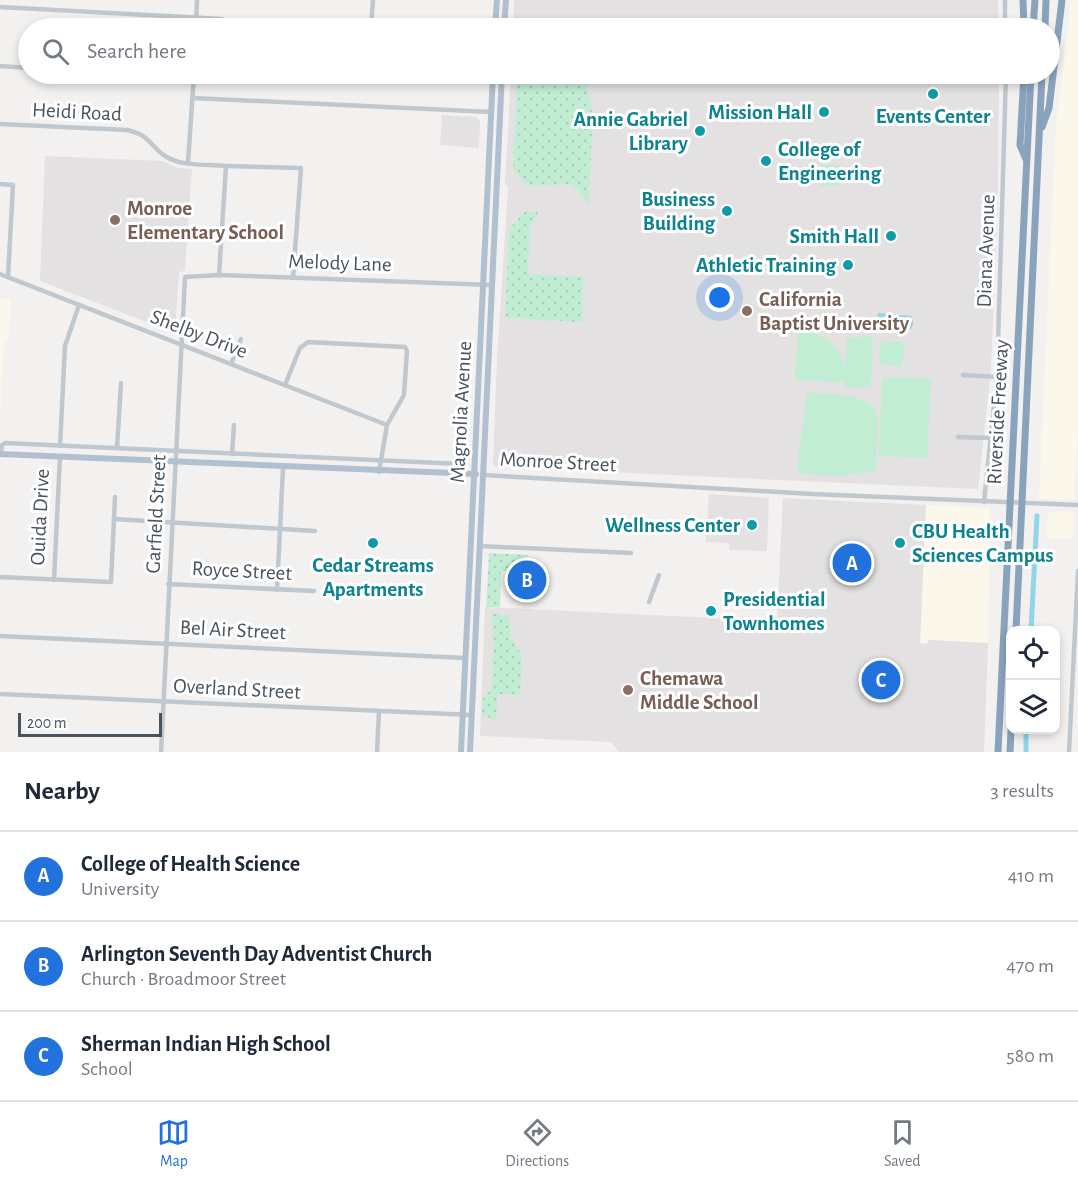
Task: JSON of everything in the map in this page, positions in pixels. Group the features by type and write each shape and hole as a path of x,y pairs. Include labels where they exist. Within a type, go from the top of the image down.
{"highway":[{"path":"1023,0 1024,18"},
{"path":"1034,18 1035,0"},
{"path":"1045,18 1046,0"},
{"path":"1060,18 1062,0"},
{"path":"1023,84 1020,145 1027,160"},
{"name":"Riverside Freeway","path":"998,752 1031,84"},
{"name":"Riverside Freeway","path":"1016,626 1042,84"},
{"path":"1039,135 1048,108 1051,84"},
{"path":"1010,752 1011,734"}],"main road":[{"path":"496,18 497,0"},
{"path":"505,18 506,0"},
{"name":"Magnolia Avenue","path":"461,752 492,84"},
{"name":"Magnolia Avenue","path":"471,752 502,84"},
{"path":"491,112 501,112"},
{"name":"Monroe Street","path":"0,454 483,475"}],"street":[{"path":"0,7 196,18 197,0"},
{"path":"372,18 373,0"},
{"path":"1005,0 1005,18"},
{"path":"0,66 18,67"},
{"path":"188,163 194,84"},
{"name":"Diana Avenue","path":"984,502 997,377 1006,84"},
{"path":"193,98 491,112"},
{"name":"Heidi Road","path":"0,124 136,132 147,137 166,156 188,163 226,166"},
{"path":"219,276 226,166 301,168 293,278"},
{"path":"0,184 13,184 8,277"},
{"name":"Shelby Drive","path":"0,274 387,425"},
{"name":"Melody Lane","path":"185,277 219,276 492,285"},
{"name":"Garfield Street","path":"161,752 185,277"},
{"name":"Ouida Drive","path":"60,446 65,346 79,305"},
{"path":"231,363 241,339"},
{"path":"285,385 300,348 308,342 405,347 407,351 404,395 387,425 379,472"},
{"path":"963,375 997,377"},
{"path":"117,448 121,383"},
{"path":"232,454 234,425"},
{"path":"958,437 991,438"},
{"path":"0,454 2,445 5,443 461,464"},
{"name":"Ouida Drive","path":"54,580 60,456"},
{"path":"277,590 283,468"},
{"name":"Monroe Street","path":"483,475 1078,505"},
{"path":"0,577 111,582 115,497"},
{"path":"114,519 198,523 213,527 315,531"},
{"path":"480,546 631,553"},
{"path":"1070,752 1078,571"},
{"path":"650,602 659,575"},
{"name":"Royce Street","path":"168,584 314,591"},
{"name":"Bel Air Street","path":"0,636 465,658"},
{"path":"1072,676 1078,678"},
{"name":"Overland Street","path":"0,694 472,716"},
{"path":"377,752 379,711"}],"shaded area":[{"path":"514,0 998,0 999,18 513,18"},
{"path":"1071,0 1078,0 1078,430 1074,500 1039,499 1056,126"},
{"name":"California Baptist University","path":"510,84 999,84 998,195 991,370 978,489 496,467 493,464 497,360 508,187 505,184"},
{"path":"442,115 476,117 480,121 479,148 440,145"},
{"name":"Monroe Elementary School","path":"45,156 163,161 178,168 192,169 185,271 179,272 175,333 40,281"},
{"path":"0,299 11,299 9,340 4,340 0,416"},
{"path":"709,494 769,498 767,551 729,550 729,543 706,542"},
{"path":"783,498 926,505 920,643 927,644 928,640 988,643 984,752 619,752 611,742 480,736 485,607 777,621"},
{"path":"926,505 990,508 988,643 928,640 927,644 920,643"},
{"path":"1073,511 1073,539 1046,538 1048,512"}],"green space":[{"path":"517,84 589,84 586,87 591,101 589,123 592,128 589,204 573,186 565,184 529,186 513,170"},
{"path":"821,164 840,165 839,186 820,186"},
{"path":"525,212 538,212 530,226 528,274 583,277 582,322 505,318 509,229"},
{"path":"798,331 815,333 829,341 839,353 845,369 847,338 870,336 873,339 871,387 846,388 844,379 842,382 798,380 795,376"},
{"path":"882,340 905,343 902,367 878,363"},
{"path":"882,377 931,379 927,458 879,456"},
{"path":"807,392 852,396 874,406 878,421 876,471 837,476 802,474 797,468"},
{"path":"489,553 528,555 527,568 511,568 510,571 501,571 500,607 486,607"},
{"path":"492,613 509,616 511,637 522,656 520,695 498,694 496,720 482,715 483,697 491,690 494,646"}],"water":[{"path":"878,313 912,316 913,325 911,329 877,329"}],"waterway":[{"path":"1031,626 1037,516"},
{"path":"1026,734 1026,752"}],"place":[{"name":"Events Center","path":"933,94"},
{"name":"Mission Hall","path":"824,112"},
{"name":"Annie Gabriel Library","path":"700,131"},
{"name":"College of Engineering","path":"766,161"},
{"name":"Business Building","path":"727,211"},
{"name":"Monroe Elementary School","path":"115,220"},
{"name":"Smith Hall","path":"891,236"},
{"name":"Athletic Training","path":"848,265"},
{"name":"California Baptist University","path":"747,311"},
{"name":"Wellness Center","path":"752,525"},
{"name":"Cedar Streams Apartments","path":"373,543"},
{"name":"CBU Health Sciences Campus","path":"900,543"},
{"name":"College of Health Science","path":"852,563"},
{"name":"Arlington Seventh Day Adventist Church","path":"527,580"},
{"name":"Presidential Townhomes","path":"711,611"},
{"name":"Sherman Indian High School","path":"881,680"},
{"name":"Chemawa Middle School","path":"628,690"}]}
